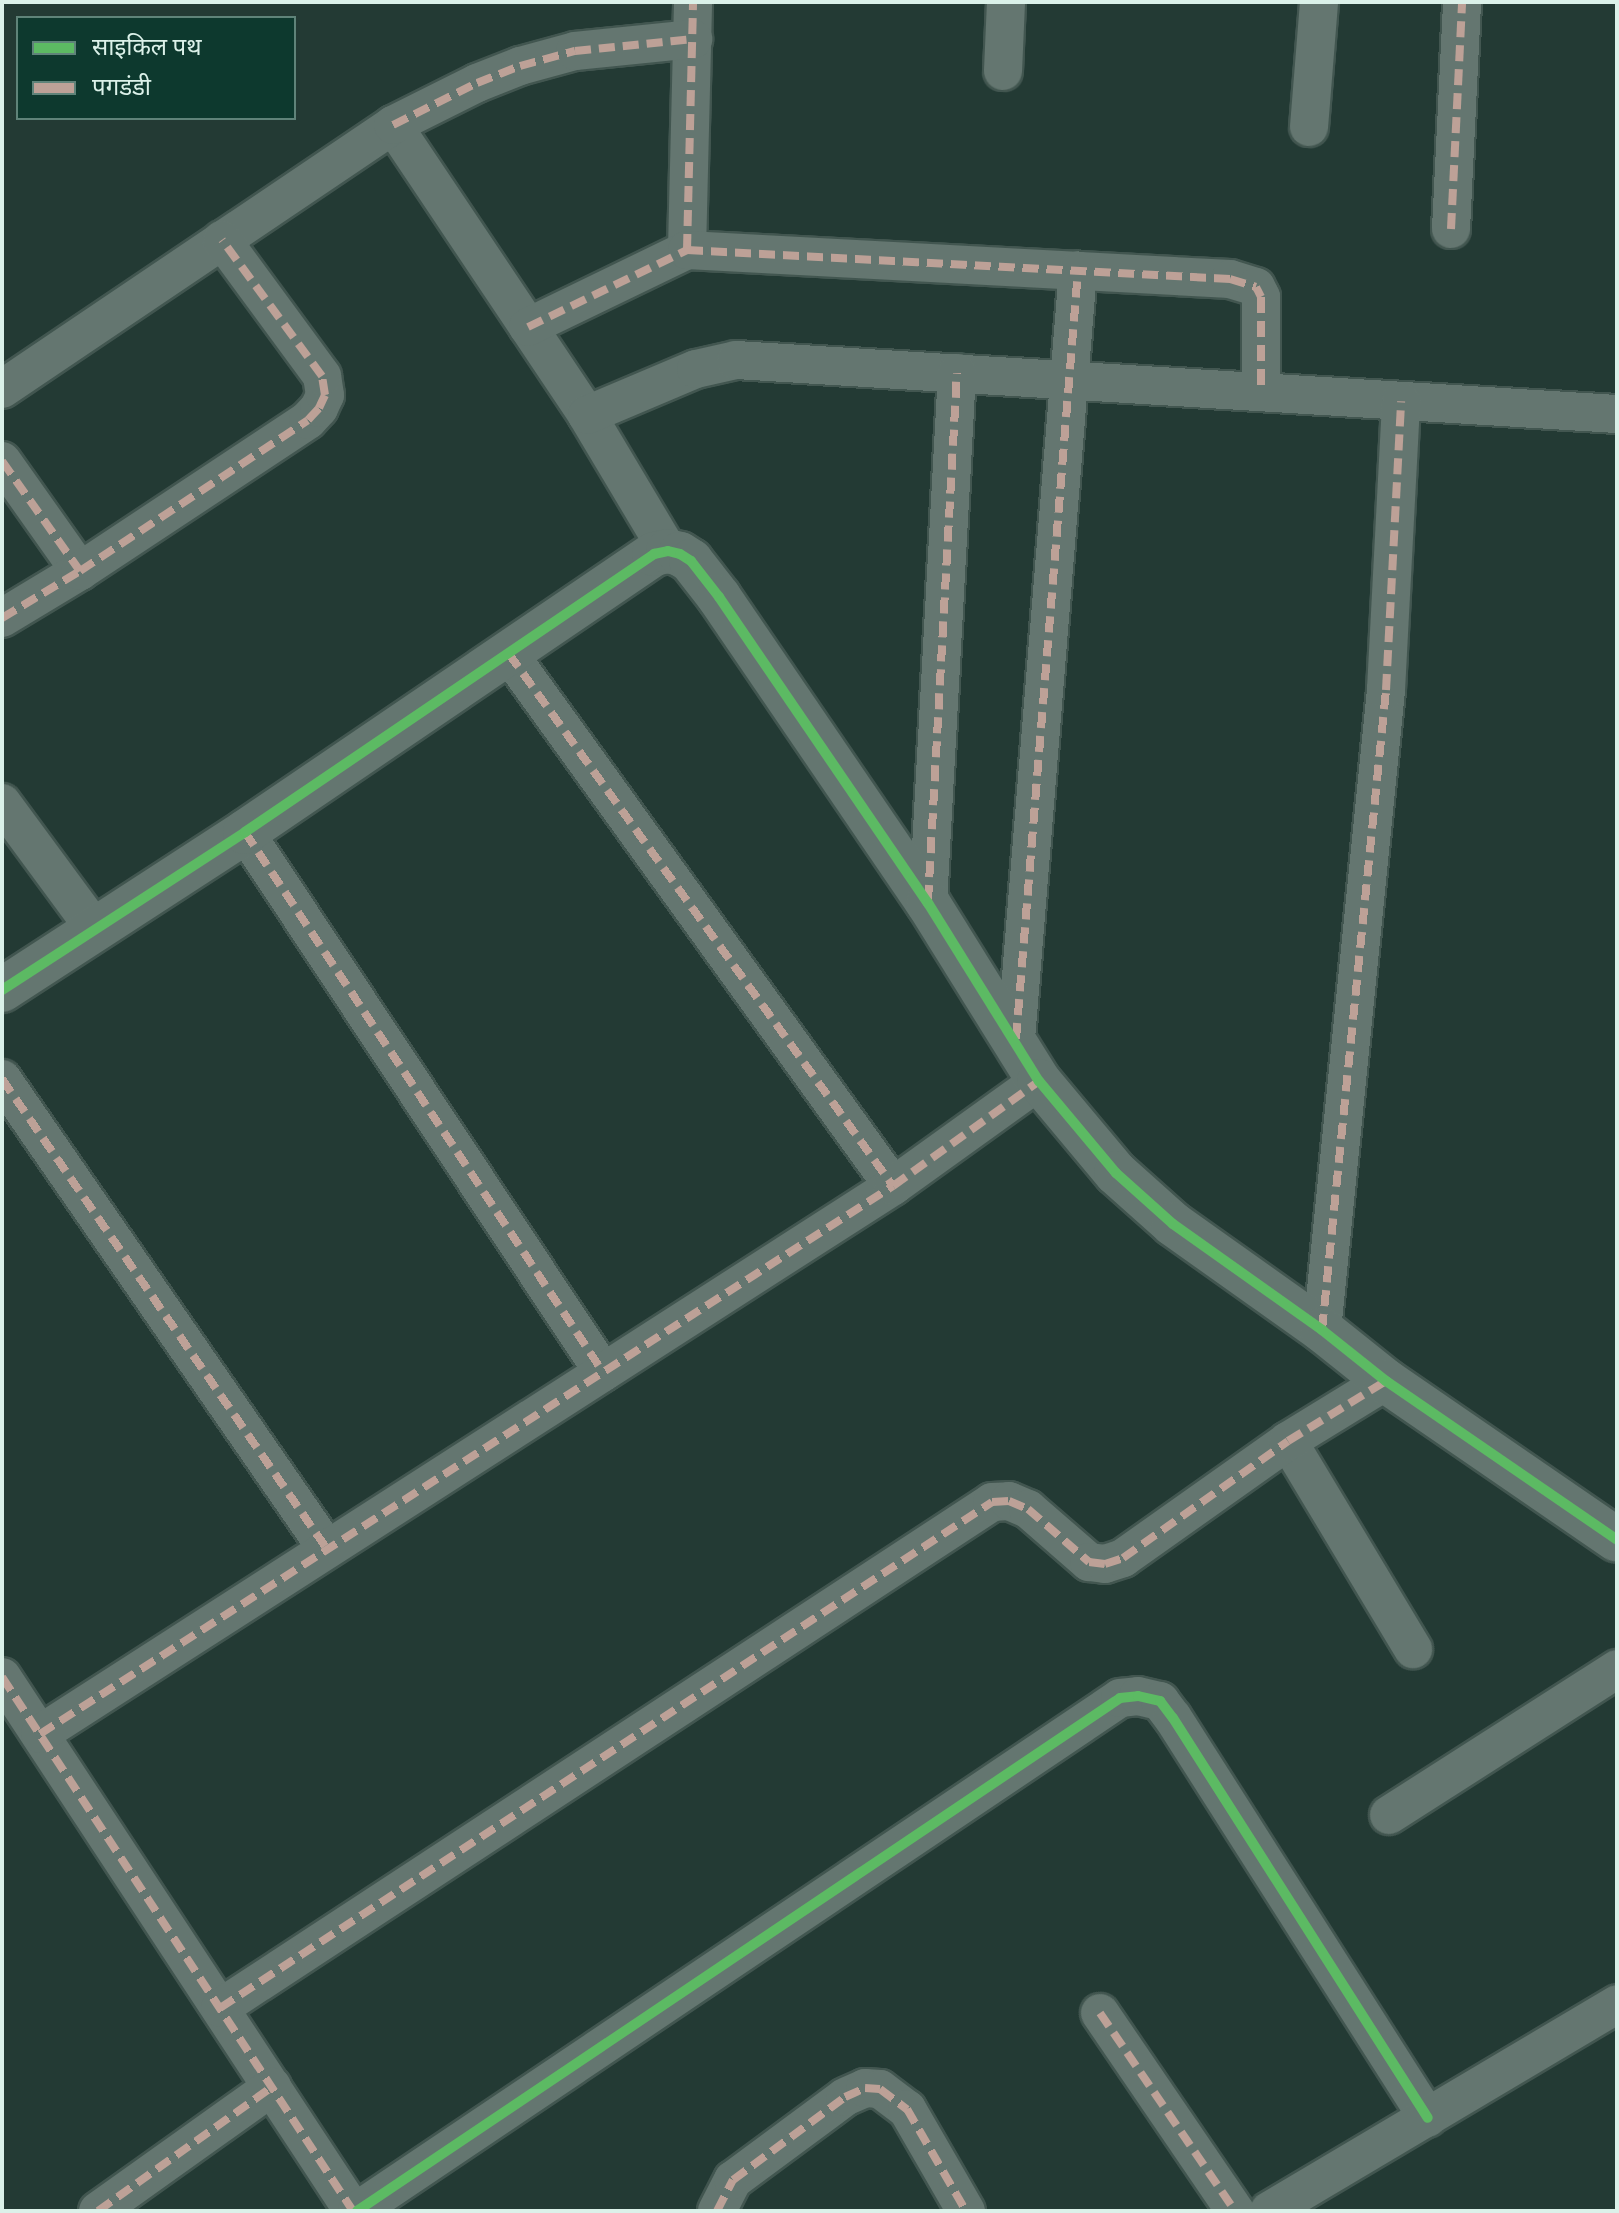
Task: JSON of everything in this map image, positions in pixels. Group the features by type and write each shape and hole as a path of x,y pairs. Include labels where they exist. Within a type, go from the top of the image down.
{"street":[{"path":"1003,71 1006,2"},
{"path":"1309,127 1319,2"},
{"path":"1451,229 1462,2"},
{"path":"2,389 393,125 477,83 520,66 693,20 687,250"},
{"path":"393,125 587,415 668,551"},
{"path":"2,618 80,571 308,420 319,408 325,395 322,376 222,240"},
{"path":"528,327 687,250 1230,279 1256,287 1261,297 1261,392"},
{"path":"1016,1039 1078,270"},
{"path":"587,415 696,369 736,360 1617,414"},
{"path":"928,903 957,373"},
{"path":"1322,1330 1386,690 1401,401"},
{"path":"2,461 80,571"},
{"path":"2,990 245,832 654,554 668,551 691,561 719,597 928,903 1016,1039 1039,1081 1116,1173 1147,1203 1322,1330 1386,1381 1617,1540"},
{"path":"509,654 893,1186"},
{"path":"2,803 95,929"},
{"path":"245,832 603,1372"},
{"path":"2,1079 327,1549"},
{"path":"40,1734 893,1186 1039,1081"},
{"path":"220,2008 992,1502 1009,1501 1028,1509 1089,1562 1105,1564 1123,1558 1288,1441 1386,1381"},
{"path":"1288,1441 1413,1649"},
{"path":"1389,1815 1617,1669"},
{"path":"2,1677 355,2211 1120,1698 1138,1696 1160,1701 1173,1718 1428,2118"},
{"path":"1269,2211 1617,2004"},
{"path":"1100,2013 1235,2211"},
{"path":"98,2211 272,2087"},
{"path":"717,2211 733,2180 845,2097 865,2088 880,2089 907,2109 966,2211"}],"marked path":[{"path":"687,250 693,2"},
{"path":"1451,229 1462,2"},
{"path":"393,125 477,83 520,66 575,51 693,39"},
{"path":"2,618 80,571 308,420 319,408 325,395 322,376 222,240"},
{"path":"528,327 687,250 1230,279 1256,287 1261,297 1261,392"},
{"path":"1016,1039 1078,270"},
{"path":"928,901 957,373"},
{"path":"1322,1330 1386,690 1401,401"},
{"path":"2,461 80,571"},
{"path":"509,654 893,1186"},
{"path":"245,832 603,1372"},
{"path":"2,1079 327,1549"},
{"path":"40,1734 893,1186 1039,1081"},
{"path":"220,2008 992,1502 1009,1501 1028,1509 1089,1562 1105,1564 1123,1558 1288,1441 1386,1381"},
{"path":"2,1677 353,2211"},
{"path":"1100,2013 1235,2211"},
{"path":"98,2211 272,2087"},
{"path":"717,2211 733,2180 845,2097 865,2088 880,2089 907,2109 966,2211"}],"cycle path":[{"path":"2,990 245,832 654,554 668,551 680,554 691,561 719,597 928,903 1039,1081 1116,1173 1173,1224 1322,1330 1386,1381 1617,1540"},
{"path":"357,2211 1120,1698 1138,1696 1160,1701 1173,1718 1428,2118"}]}
